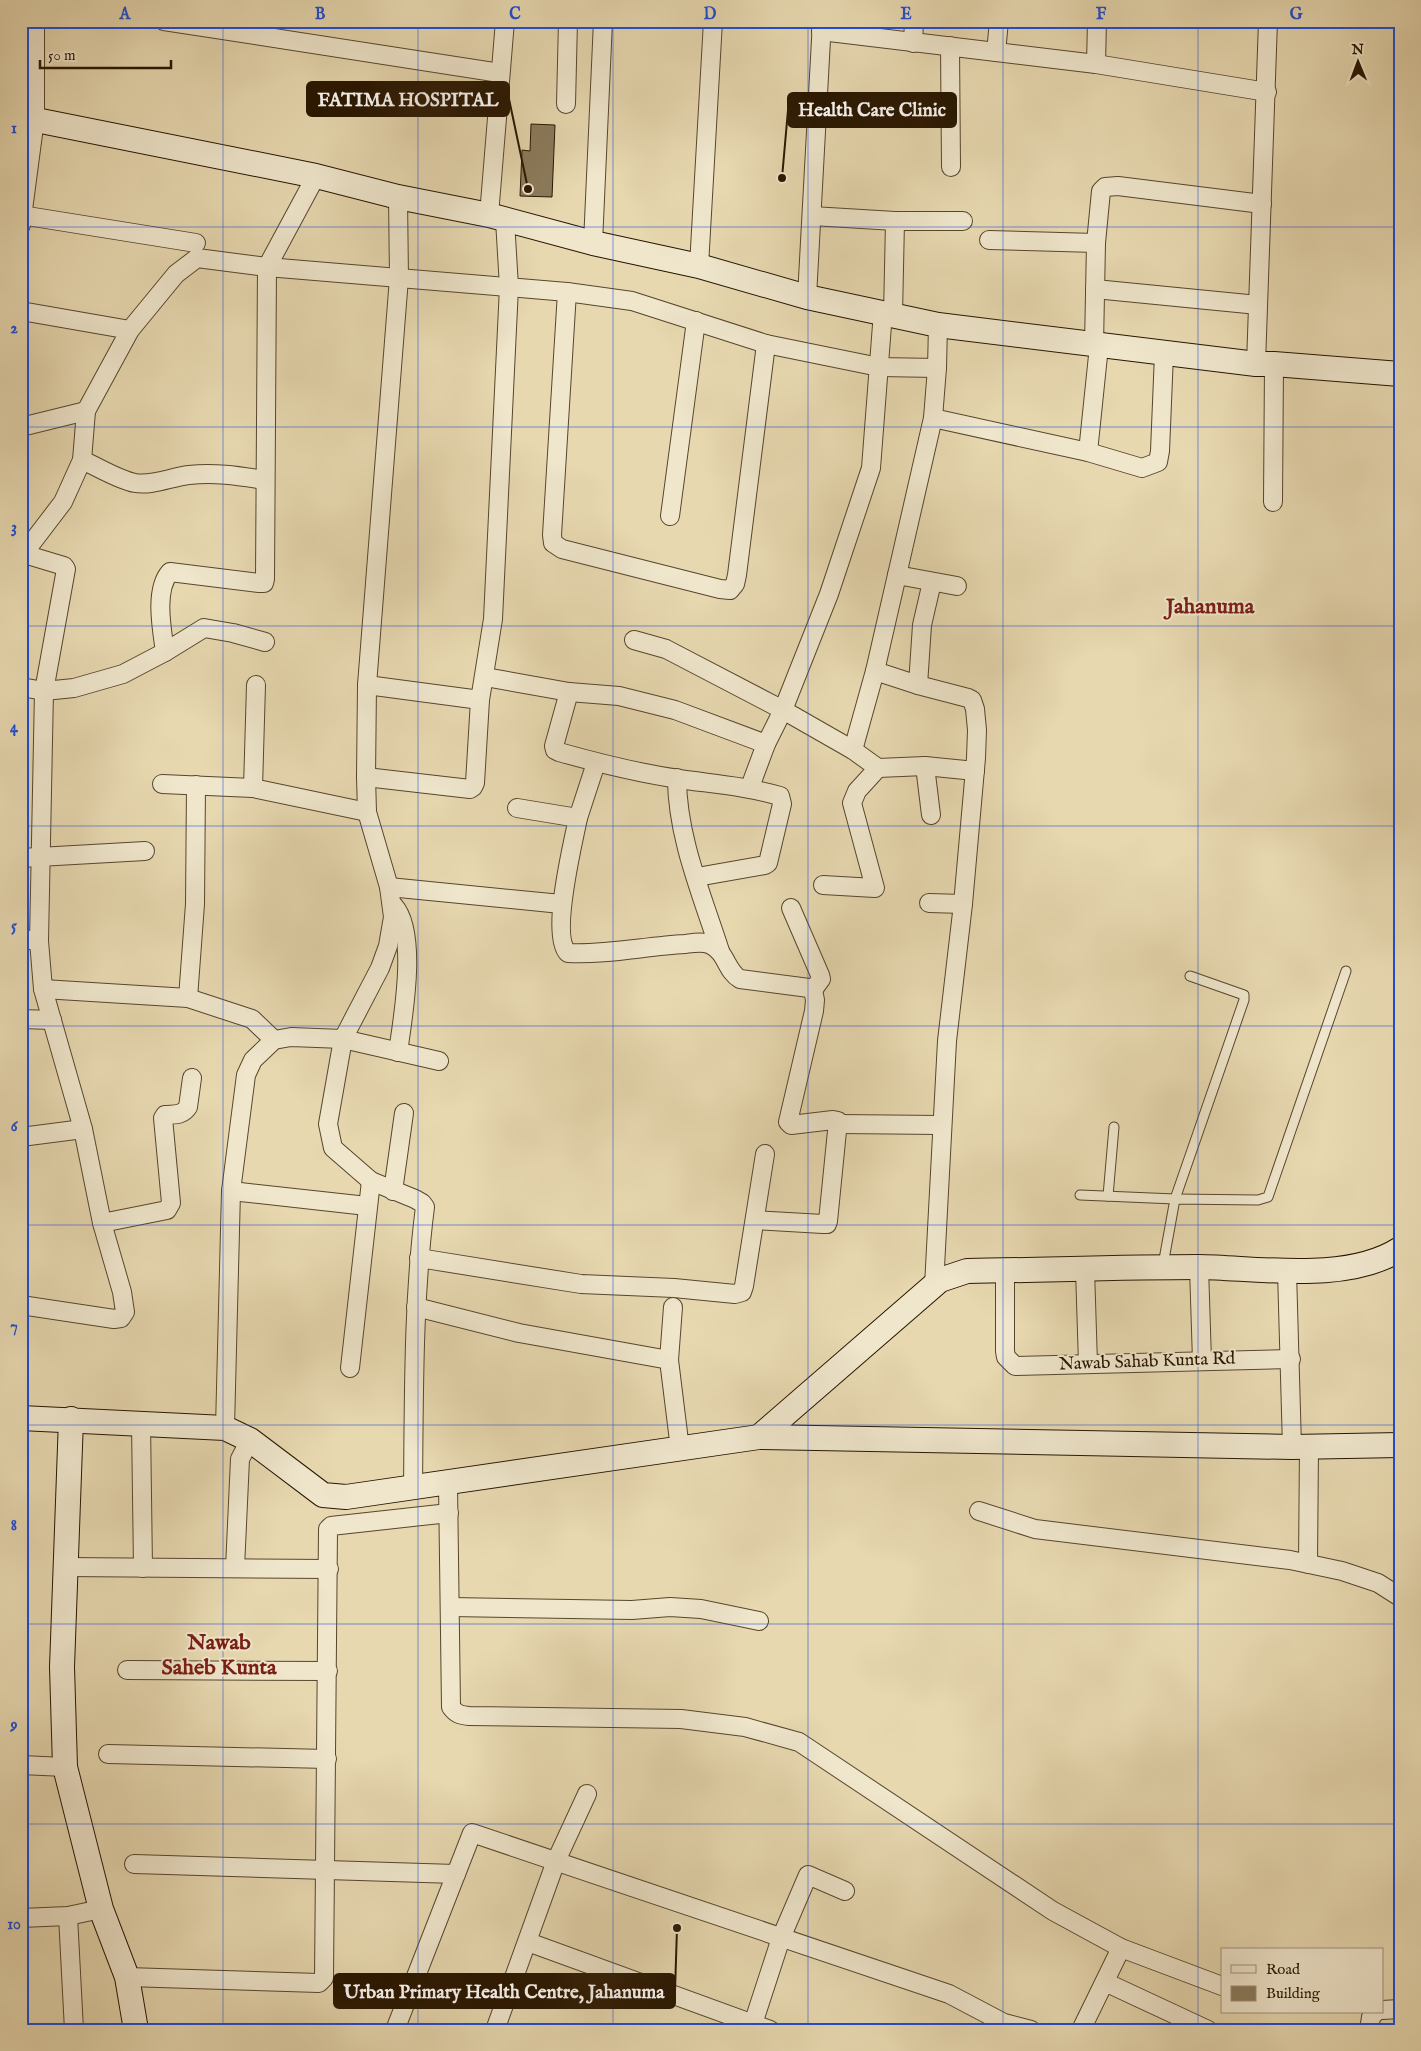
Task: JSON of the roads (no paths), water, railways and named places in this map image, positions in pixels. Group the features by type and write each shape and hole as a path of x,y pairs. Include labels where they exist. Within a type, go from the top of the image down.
{"street":[{"path":"35,21 22,218 196,243"},
{"path":"164,21 500,73"},
{"path":"366,777 473,788 480,700 493,619 509,287 497,217 500,73 504,21"},
{"path":"566,104 568,21"},
{"path":"593,243 603,21"},
{"path":"699,266 712,21"},
{"path":"913,43 914,21"},
{"path":"996,52 999,21"},
{"path":"1096,64 1097,21"},
{"path":"1268,21 1258,305 1265,364 1273,502"},
{"path":"807,297 822,26 913,43 1096,64 1267,92"},
{"path":"950,46 951,167"},
{"path":"28,118 316,176 398,197 497,217 593,243 699,266 807,297 938,325 1164,354 1400,374"},
{"path":"165,652 160,606 166,576 170,572 264,583 267,268 316,176"},
{"path":"1088,452 1096,346 1096,243 1101,192 1105,187 1118,186 1262,204"},
{"path":"398,197 399,278 366,685 367,812 390,895 393,918 388,946 380,968 343,1039 328,1124 334,1148 371,1181 422,1202 426,1207 419,1258 416,1307 413,1488"},
{"path":"812,216 895,221 963,220"},
{"path":"750,787 829,594 872,468 880,367 888,314 895,221"},
{"path":"989,240 1096,243"},
{"path":"21,1305 114,1319 124,1315 125,1307 102,1223 82,1129 43,989 39,941 39,857 44,691 66,569 64,566 22,555 63,502 82,460 86,411 130,330 176,274 197,258 267,268 567,292 632,301 766,344 880,367 937,368"},
{"path":"1095,289 1258,305"},
{"path":"567,292 552,526 553,543 562,549 730,590 735,584 766,344"},
{"path":"21,311 130,330"},
{"path":"670,516 696,321"},
{"path":"853,750 875,671 933,418 938,325"},
{"path":"933,418 1088,452 1142,468 1158,462 1164,354"},
{"path":"21,427 86,411"},
{"path":"82,460 134,483 145,484 186,475 210,474 237,475 265,480"},
{"path":"897,575 957,586"},
{"path":"918,685 922,625 932,582"},
{"path":"21,688 44,691 74,688 123,674 165,652 204,628 233,633 264,642"},
{"path":"634,640 666,649 783,710 853,750 878,768 925,766 975,771"},
{"path":"875,671 972,700 977,730 963,904 947,1041 941,1124 934,1286"},
{"path":"485,677 569,692 619,696 675,710 766,744"},
{"path":"253,788 256,685"},
{"path":"366,685 480,700"},
{"path":"569,692 554,746 555,750 596,763 677,778 750,787 780,796 782,800 766,865 697,877"},
{"path":"596,763 578,818 562,904 564,949 568,953 595,953 669,944 702,943 720,950"},
{"path":"925,766 931,815"},
{"path":"823,885 875,888 876,886 852,803 857,791 878,768"},
{"path":"677,778 677,803 684,834 720,950 733,975 740,980 813,990"},
{"path":"162,784 253,788 367,812"},
{"path":"188,998 195,904 196,785"},
{"path":"517,808 578,818"},
{"path":"21,858 145,851"},
{"path":"390,895 562,904"},
{"path":"390,895 401,914 406,933 405,996 398,1052"},
{"path":"930,904 963,904"},
{"path":"755,1220 827,1224 838,1121 832,1120 791,1125 788,1122 814,1011 815,1000 813,990 821,979 791,908"},
{"path":"21,939 39,941"},
{"path":"43,989 188,998 252,1019 274,1040"},
{"path":"21,1019 52,1020"},
{"path":"225,1428 231,1191 246,1075 253,1060 274,1040 291,1037 343,1039 439,1062"},
{"path":"102,1223 167,1210 171,1202 163,1118 165,1115 182,1114 186,1111 192,1078"},
{"path":"393,1191 404,1113"},
{"path":"838,1124 941,1124"},
{"path":"21,1137 82,1129"},
{"path":"419,1258 581,1284 674,1288 735,1294 742,1292 765,1154"},
{"path":"350,1368 371,1181"},
{"path":"231,1191 367,1206"},
{"path":"759,1437 940,1280 950,1275 967,1271 1005,1270 1199,1267 1287,1270 1361,1266 1386,1258 1400,1249"},
{"path":"1199,1267 1202,1361"},
{"path":"1085,1269 1088,1364"},
{"name":"Nawab Sahab Kunta Rd","path":"1005,1270 1005,1351 1006,1357 1015,1366 1291,1358"},
{"path":"1287,1270 1291,1358 1300,1447 1308,1564"},
{"path":"416,1307 519,1333 669,1360"},
{"path":"672,1307 669,1360 680,1449"},
{"path":"21,1418 225,1428 250,1440 322,1495 346,1497 448,1484 759,1437 1300,1447 1400,1445"},
{"path":"71,1419 64,1567 62,1667 65,1767 101,1909 127,1977 136,2030"},
{"path":"141,1423 143,1568"},
{"path":"235,1568 240,1459 250,1440"},
{"path":"448,1484 451,1706 455,1712 460,1715 681,1719 745,1728 799,1742 1053,1911 1121,1948 1221,1986"},
{"path":"979,1511 1035,1529 1342,1570 1378,1584 1400,1597"},
{"path":"127,1977 322,1981 324,1978 327,1759 328,1528 449,1512"},
{"path":"64,1567 329,1569"},
{"path":"450,1607 632,1610 670,1607 701,1609 759,1621"},
{"path":"127,1670 328,1671"},
{"path":"108,1754 327,1759"},
{"path":"21,1765 65,1767"},
{"path":"497,2029 556,1860 587,1794"},
{"path":"395,2030 472,1833 949,1994 1002,2026 1031,2030"},
{"path":"134,1864 456,1874"},
{"path":"752,2026 781,1938 808,1875 845,1891"},
{"path":"21,1918 68,1916 101,1909"},
{"path":"68,1916 74,2030"},
{"path":"528,1942 752,2026 770,2030"},
{"path":"1081,2030 1121,1948"},
{"path":"1105,1982 1208,2030"},
{"path":"1384,2010 1400,2009"},
{"path":"1369,2030 1370,2017 1374,2014"}],"lane":[{"path":"1080,1195 1258,1200 1268,1197 1346,971"},
{"path":"1162,1268 1175,1199 1244,1000 1244,995 1190,976"},
{"path":"1108,1196 1114,1127"}],"place":[{"name":"Health Care Clinic","path":"782,178"},
{"name":"FATIMA HOSPITAL","path":"528,189"},
{"name":"Urban Primary Health Centre, Jahanuma","path":"677,1928"}],"district":[{"name":"Jahanuma","path":"1210,607"},
{"name":"Nawab Saheb Kunta","path":"219,1656"}]}
